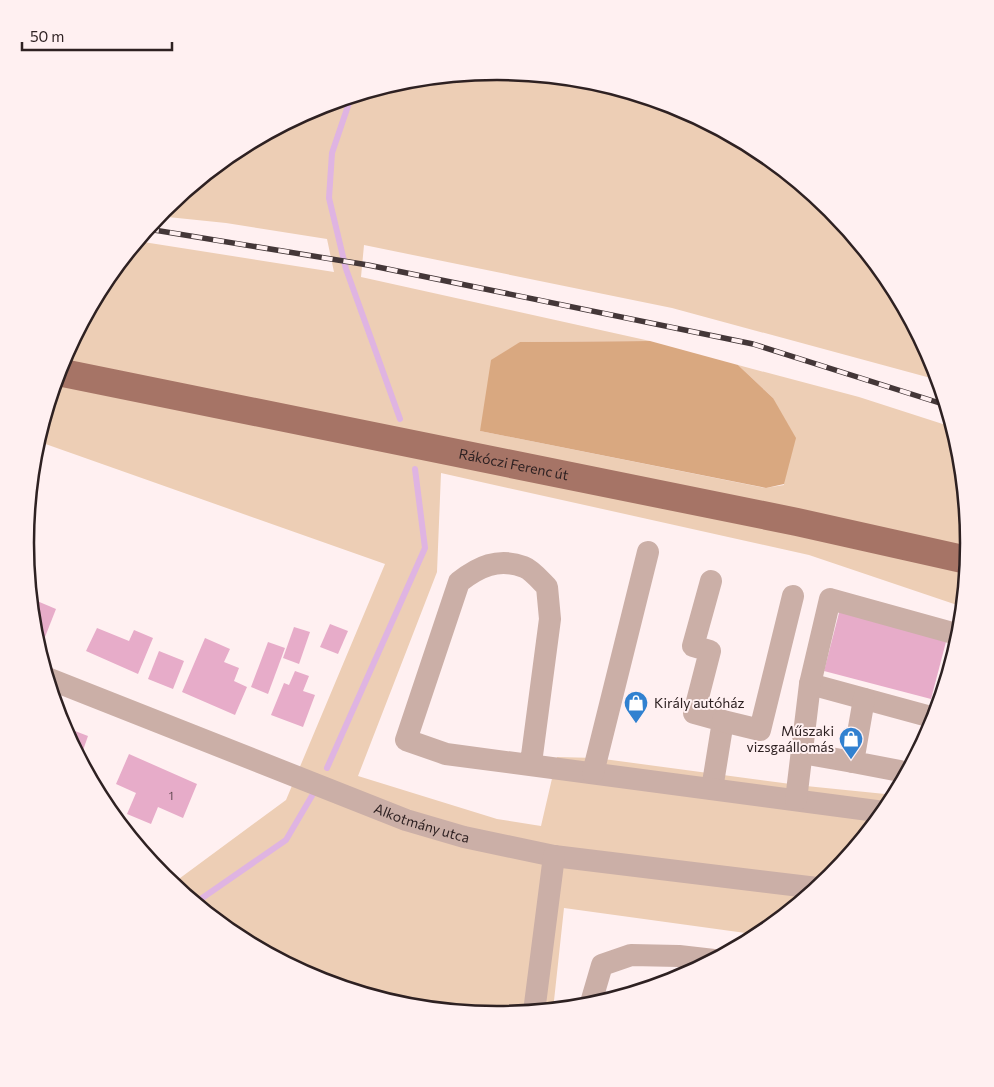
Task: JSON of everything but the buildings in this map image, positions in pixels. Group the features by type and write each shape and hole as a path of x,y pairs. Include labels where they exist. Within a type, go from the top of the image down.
{"main road":[{"name":"Rákóczi Ferenc út","path":"66,374 797,522 960,558"}],"street":[{"path":"593,773 648,552"},
{"path":"531,763 550,620 548,587 525,567 500,562 478,568 459,582 406,740 446,754 531,763 875,811"},
{"path":"711,581 693,646 710,651 694,713 760,730 793,596"},
{"path":"796,800 810,684 830,599 951,633"},
{"name":"Alkotmány utca","path":"55,681 406,820 508,848 554,856 808,887"},
{"path":"810,684 927,716"},
{"path":"853,762 864,699"},
{"path":"712,789 723,721"},
{"path":"802,753 900,771"},
{"path":"535,1005 554,856"},
{"path":"593,997 602,965 631,955 703,959"}],"shaded area":[{"path":"497,80 527,81 587,89 617,96 674,116 729,142 779,176 802,195 825,216 865,261 898,312 929,378 672,308 364,245 361,277 650,341 520,342 480,431 765,488 784,485 773,398 738,365 859,397 944,424 951,453 959,513 959,574 956,605 809,555 441,473 437,572 358,776 497,819 541,826 557,757 596,758 806,786 886,794 865,826 825,871 802,892 747,933 564,908 554,1003 497,1007 437,1003 407,998 348,982 320,971 265,945 240,929 215,911 178,879 286,800 385,564 45,444 58,395 82,339 112,286 129,261 145,242 334,272 327,239 226,223 168,217 215,176 265,142 292,128 348,105 377,96 437,84"},
{"path":"650,341 738,365 773,398 796,438 784,484 766,488 480,431 491,360 520,342"}],"waterway":[{"path":"348,105 332,153 329,198 346,269 400,419"},
{"path":"327,768 425,548 415,469"},
{"path":"201,899 286,840 313,794"}],"railway":[{"path":"156,230 368,265 753,344 938,402"}],"place":[{"name":"Király autóház","path":"636,724"},
{"name":"Műszaki vizsgaállomás","path":"851,760"}]}
